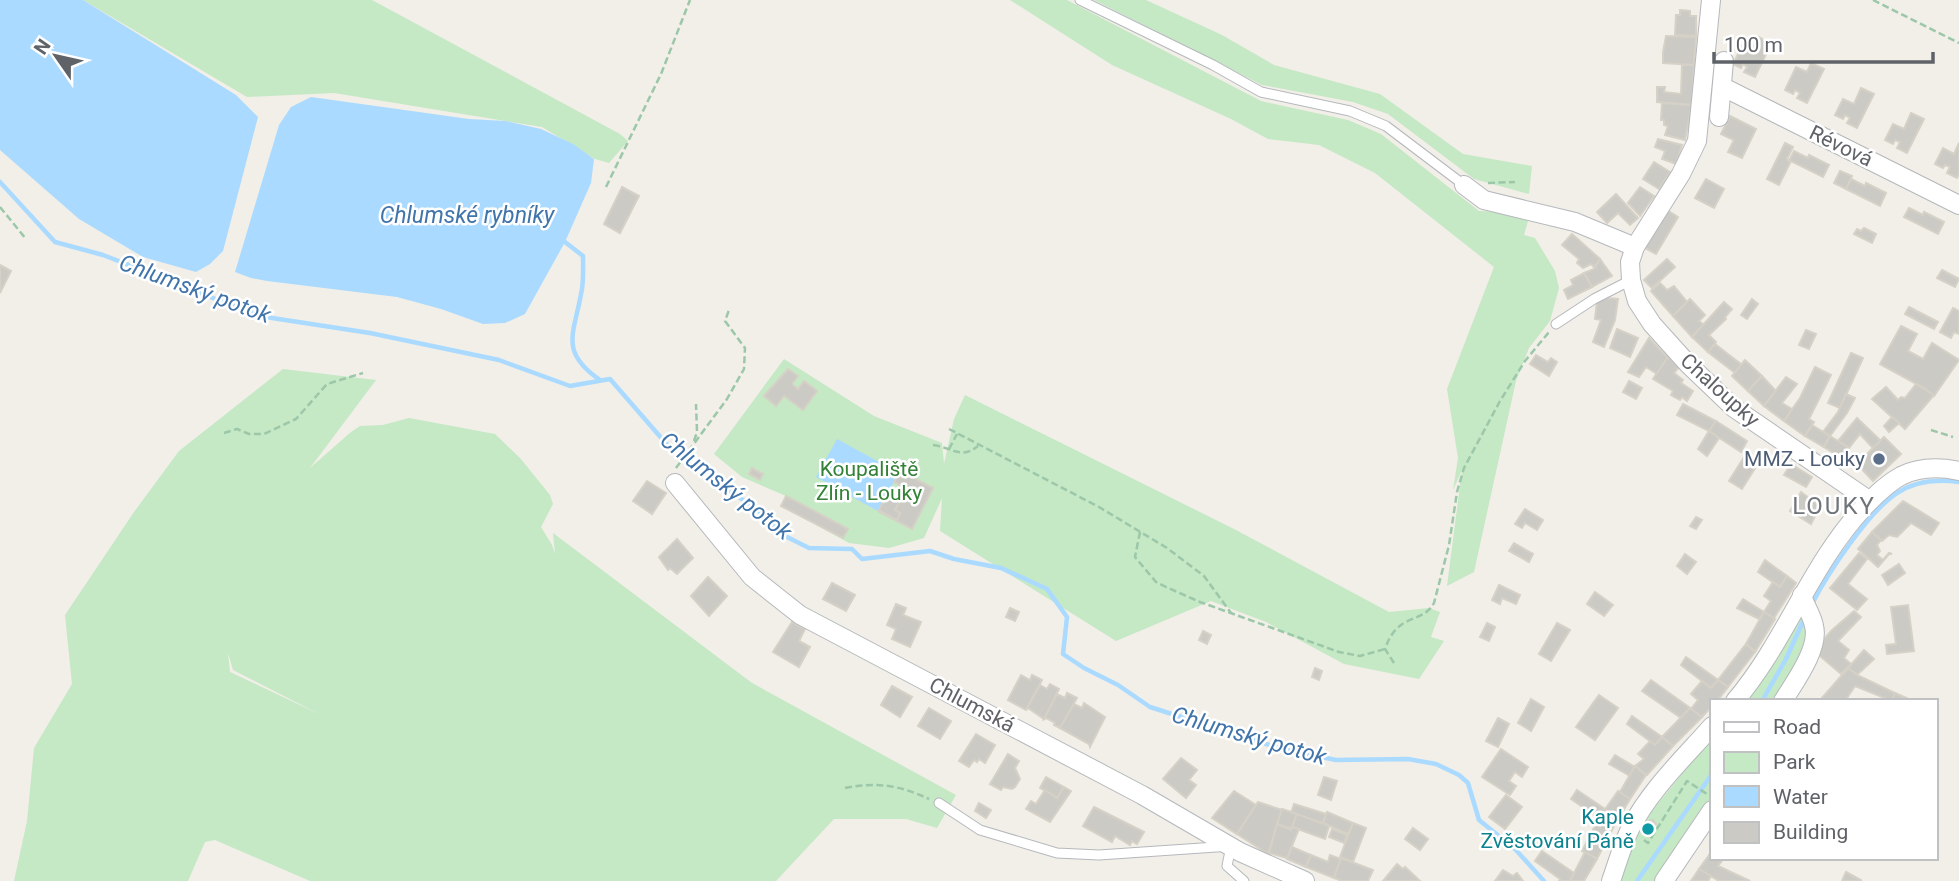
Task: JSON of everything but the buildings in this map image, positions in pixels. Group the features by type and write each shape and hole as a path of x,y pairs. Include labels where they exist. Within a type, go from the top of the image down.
{"street":[{"path":"1464,185 1485,200 1575,222 1635,247 1681,174 1697,141 1711,0"},
{"path":"1719,117 1724,61"},
{"name":"Révová","path":"1723,87 1959,205"},
{"name":"Chaloupky","path":"1635,247 1630,262 1631,280 1637,301 1653,324 1720,396 1870,501"},
{"path":"1737,699 1806,606 1824,557 1870,501 1898,477 1920,470 1939,468 1959,471"},
{"name":"Chlumská","path":"675,483 752,577 800,615 1142,795 1264,864 1305,881"},
{"path":"1784,699 1803,669 1815,639 1815,627 1806,606"},
{"path":"1611,881 1629,831 1655,789 1710,728"},
{"path":"1664,881 1709,802"}],"lane":[{"path":"1080,0 1213,65 1261,92 1350,111 1386,126 1464,185"},
{"path":"1556,324 1594,299 1631,280"},
{"path":"939,803 980,830 1057,853 1099,855 1231,846 1227,866 1244,881"}],"path":[{"path":"606,187 661,74 690,0"},
{"path":"1873,0 1959,43"},
{"path":"0,207 26,239"},
{"path":"681,462 727,399 744,369 745,348 724,321 729,310"},
{"path":"1385,649 1390,635 1401,624 1429,612 1434,603 1464,468 1525,361 1556,324"},
{"path":"224,433 237,429 248,434 264,434 296,419 327,384 363,373"},
{"path":"693,445 697,432 696,404"},
{"path":"949,429 1099,507 1167,548 1204,576 1231,613"},
{"path":"1931,430 1953,437"},
{"path":"949,449 957,434"},
{"path":"933,445 960,454 971,452 979,445"},
{"path":"1140,531 1136,557 1156,582 1200,602 1339,652 1360,656 1385,649"},
{"path":"1385,649 1394,663"},
{"path":"1629,831 1648,843 1687,781 1709,802"},
{"path":"845,788 868,783 911,789 939,803"}],"green space":[{"path":"83,0 372,0 620,134 628,141 609,163 595,159 542,127 334,93 247,97"},
{"path":"1010,0 1067,0 1261,101 1348,120 1381,134 1479,211 1502,212 1528,221 1524,235 1535,238 1555,271 1559,288 1550,321 1529,348 1516,381 1474,572 1447,586 1462,470 1453,490 1458,458 1447,389 1494,267 1375,173 1319,145 1268,139 1231,119 1112,65"},
{"path":"1094,0 1146,0 1222,35 1274,65 1380,94 1463,154 1532,166 1529,194 1474,179 1388,114 1353,102 1262,85"},
{"name":"Koupaliště Zlín - Louky","path":"784,359 874,416 942,443 944,464 954,419 965,395 1234,529 1389,612 1429,608 1440,612 1431,637 1444,641 1419,679 1344,664 1266,622 1211,601 1116,641 940,531 942,498 924,538 889,548 849,543 781,506 786,496 742,477 714,454"},
{"path":"283,369 376,380 310,468 360,426 383,425 409,418 495,434 520,458 550,495 553,504 541,527 555,554 553,533 752,683 956,795 937,828 906,819 834,819 776,881 310,881 215,840 205,842 188,881 14,881 27,821 34,748 72,684 65,615 134,512 179,451","holes":["228,653 233,670 321,715 230,672"]},
{"path":"1801,618 1809,625 1797,664 1779,699 1743,699"},
{"path":"1710,739 1710,802 1657,881 1618,881 1641,824"}],"water":[{"path":"0,0 83,0 236,95 258,117 223,251 210,264 196,272 143,257 79,219 0,150"},
{"name":"Chlumské rybníky","path":"311,97 469,119 506,121 541,129 573,144 594,159 591,183 565,242 525,314 505,323 483,324 397,297 267,281 235,272 279,125 291,107"},
{"path":"837,439 899,473 878,511 816,477"}],"waterway":[{"name":"Chlumský potok","path":"0,182 55,242 103,255 259,316 370,333 499,360 570,386 610,379 670,448 764,515 781,534 809,548 852,549 862,559 930,551 954,559 1001,568 1047,589 1067,617 1063,654 1118,685 1150,707 1279,748 1336,760 1408,759 1436,764 1459,775 1468,783 1479,820 1515,849 1544,881"},
{"path":"565,242 583,256 583,285 573,331 574,351 587,370 600,380"},
{"name":"Chlumský potok","path":"1812,604 1850,544 1886,502 1897,493 1919,483 1959,482"},
{"name":"Chlumský potok","path":"1763,699 1786,659 1805,617"},
{"name":"Chlumský potok","path":"1637,881 1710,777"}],"place":[{"name":"MMZ - Louky","path":"1879,459"},
{"name":"Kaple Zvěstování Páně","path":"1648,829"}],"district":[{"name":"LOUKY","path":"1834,506"}]}
